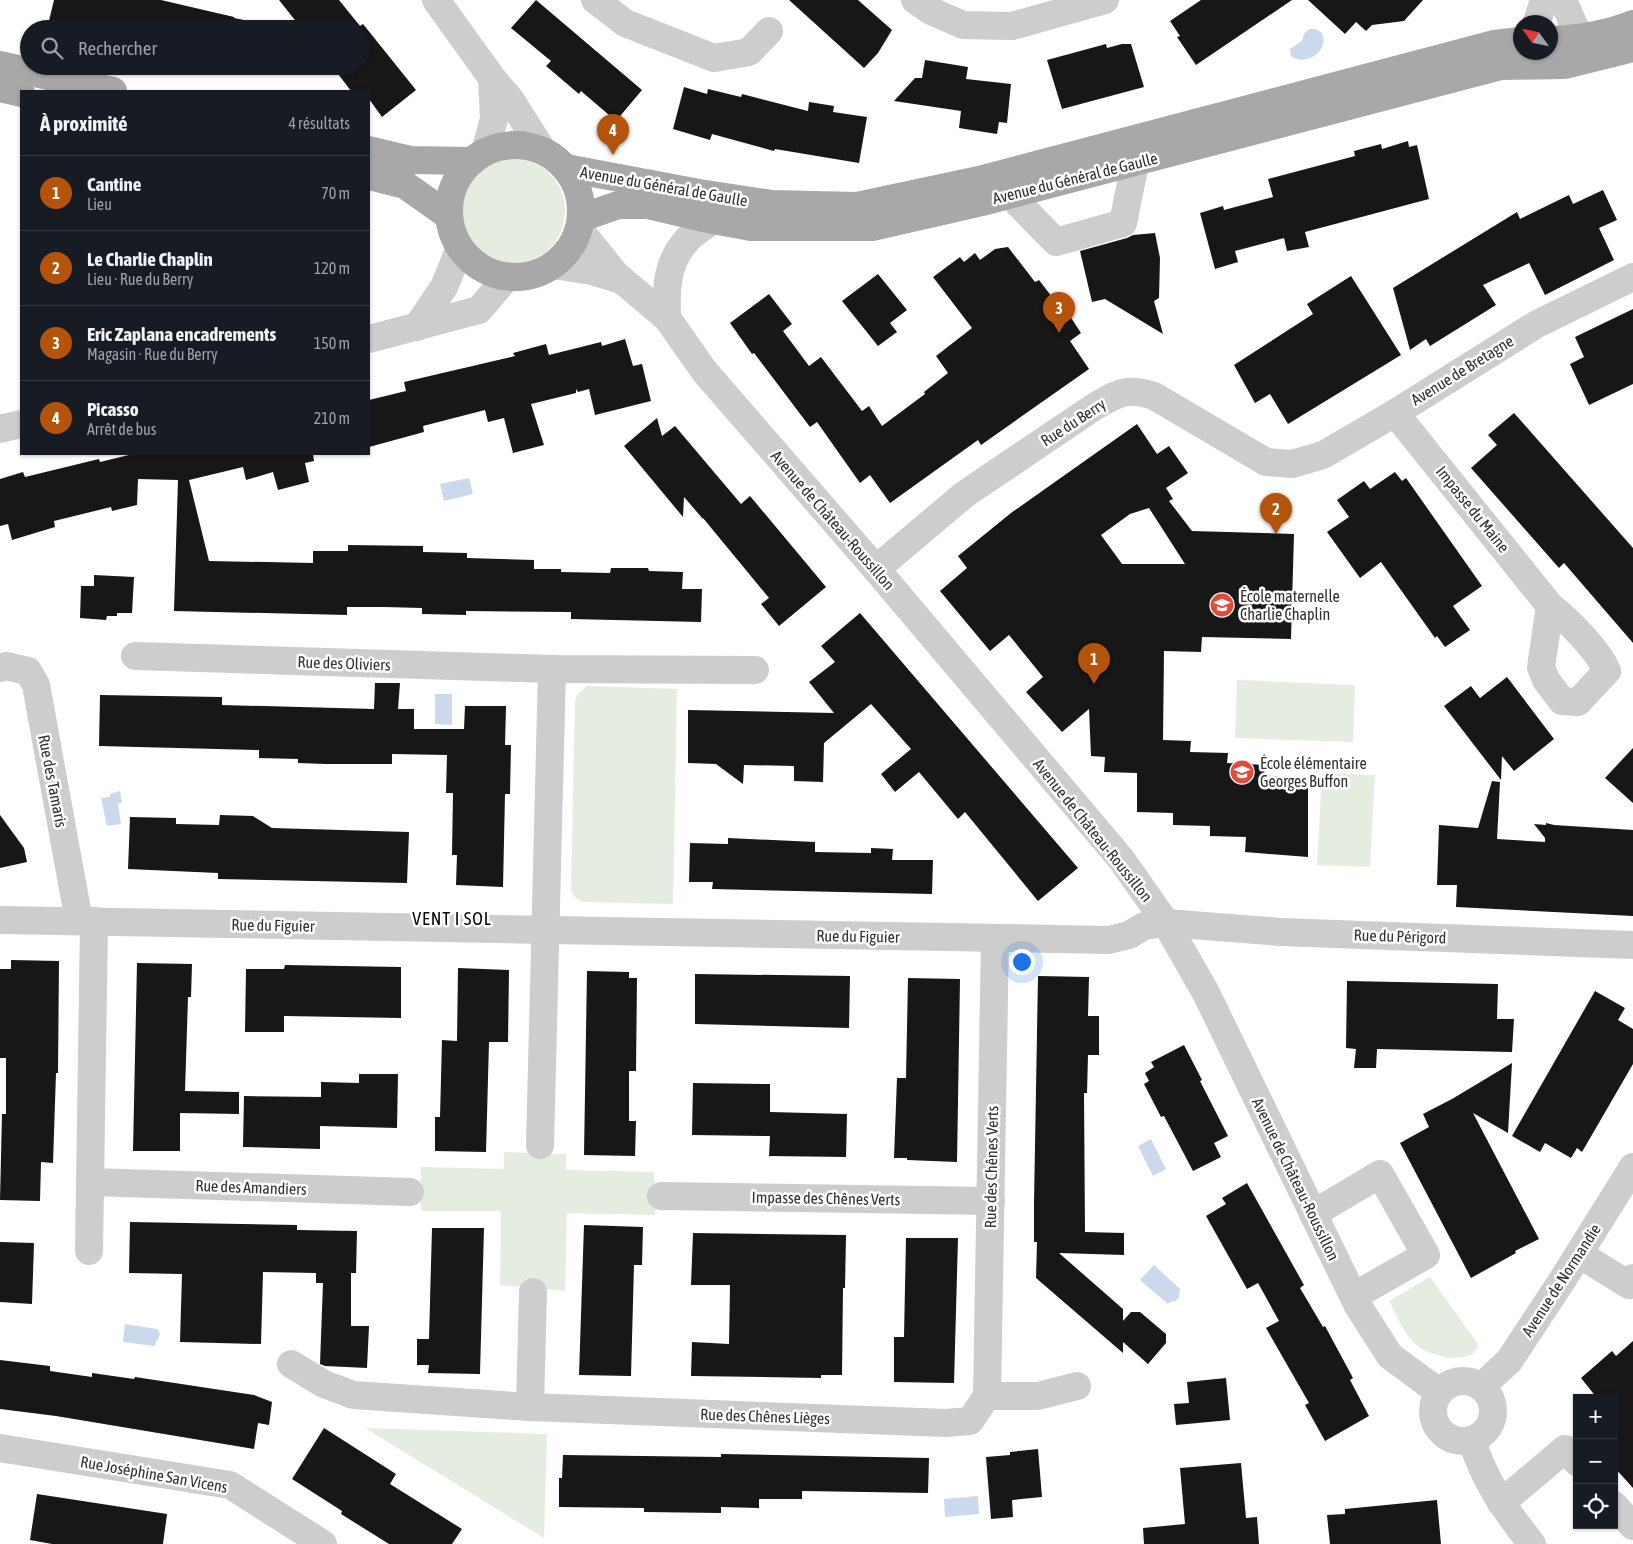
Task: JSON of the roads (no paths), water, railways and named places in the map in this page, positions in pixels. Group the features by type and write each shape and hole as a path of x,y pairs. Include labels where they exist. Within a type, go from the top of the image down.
{"main road":[{"path":"1558,40 1580,39 1633,24"},
{"path":"1565,65 1580,39"},
{"name":"Avenue du Général de Gaulle","path":"566,168 699,193 772,204 856,206 979,180 1494,44 1513,42"},
{"name":"Avenue du Général de Gaulle","path":"580,224 618,205 648,205 752,227 872,227 1010,195 1501,66 1565,65 1633,48"},
{"path":"0,65 20,70"},
{"path":"43,75 109,90"},
{"path":"0,88 20,93"},
{"path":"370,150 411,160 479,156 504,146 524,145 543,150 566,168 576,183 581,200 580,224 569,249 553,265 539,273 523,277 507,277 489,272 473,262 460,248 452,233 449,216 450,201 454,186 461,172 479,156"},
{"path":"370,176 406,185 449,216"}],"street":[{"path":"595,0 625,23 714,58 749,52 769,31"},
{"path":"915,0 931,11 963,25 1012,26 1105,0"},
{"path":"1539,15 1544,0"},
{"path":"1563,0 1580,39"},
{"path":"450,5 492,78 510,99 543,150"},
{"path":"479,156 494,119 492,78"},
{"path":"1010,195 1056,242 1123,223 1135,163"},
{"path":"667,318 666,291 672,262 688,239 713,220"},
{"name":"Avenue de Château-Roussillon","path":"580,224 592,247 622,280 667,318 705,372 876,569 1121,859 1166,923 1206,992 1354,1296 1390,1356 1439,1392"},
{"path":"417,328 444,287 460,248"},
{"name":"Avenue de Château-Roussillon","path":"553,265 592,271 622,280"},
{"path":"370,339 417,328 479,310 507,277"},
{"name":"Avenue de Bretagne","path":"1292,464 1323,455 1395,413 1536,324 1633,277"},
{"name":"Rue du Berry","path":"876,569 965,494 1094,406 1115,395 1137,390 1154,396 1266,462 1292,464"},
{"name":"Impasse du Maine","path":"1395,413 1550,606"},
{"path":"0,429 20,424"},
{"name":"Rue des Oliviers","path":"135,656 552,670 755,670"},
{"name":"Rue des Tamaris","path":"0,668 6,666 28,671 36,685 87,921"},
{"path":"540,1145 552,670"},
{"name":"Rue du Figuier","path":"0,920 1109,940 1129,935 1144,926 1166,923"},
{"path":"87,921 91,1182 89,1251"},
{"name":"Rue du Périgord","path":"1166,923 1281,932 1633,945"},
{"name":"Rue des Chênes Verts","path":"987,1396 995,938"},
{"name":"Avenue de Normandie","path":"1482,1386 1508,1361 1579,1254 1633,1167"},
{"path":"1314,1214 1380,1174 1426,1255 1354,1296"},
{"name":"Rue des Amandiers","path":"91,1182 410,1192"},
{"name":"Impasse des Chênes Verts","path":"661,1196 991,1201"},
{"path":"1579,1254 1629,1285 1633,1278"},
{"path":"530,1406 534,1292"},
{"name":"Rue des Chênes Lièges","path":"291,1364 324,1384 354,1396 530,1406 946,1423 970,1421 987,1396"},
{"path":"1464,1380 1482,1386 1492,1402 1494,1412 1487,1430 1472,1440 1462,1442 1452,1440 1444,1435 1438,1428 1432,1410 1434,1400 1439,1392 1446,1385 1454,1381 1464,1380"},
{"path":"987,1396 1038,1396 1077,1386"},
{"path":"1472,1440 1478,1460 1521,1540"},
{"name":"Rue Joséphine San Vicens","path":"0,1448 230,1485 323,1544"},
{"path":"1501,1502 1565,1449 1573,1458"},
{"path":"1618,1509 1633,1526"}],"water":[{"path":"1309,29 1321,32 1323,45 1320,50 1316,55 1304,60 1291,56 1290,49 1302,41 1304,34"},
{"path":"469,478 473,494 444,501 440,484"},
{"path":"435,694 452,694 452,725 435,724"},
{"path":"120,791 122,802 118,804 121,824 107,826 101,798 110,797 110,794"},
{"path":"1151,1139 1166,1169 1153,1176 1138,1146"},
{"path":"1154,1265 1180,1289 1179,1297 1176,1301 1168,1304 1140,1280"},
{"path":"125,1324 157,1329 160,1334 155,1346 123,1342"},
{"path":"978,1496 979,1514 945,1517 944,1499"}],"place":[{"name":"Picasso","path":"613,155"},
{"name":"Eric Zaplana encadrements","path":"1059,333"},
{"name":"Le Charlie Chaplin","path":"1276,534"},
{"name":"École maternelle Charlie Chaplin","path":"1222,605"},
{"name":"Cantine","path":"1094,684"},
{"name":"École élémentaire Georges Buffon","path":"1242,772"}],"district":[{"name":"VENT I SOL","path":"452,918"}]}
